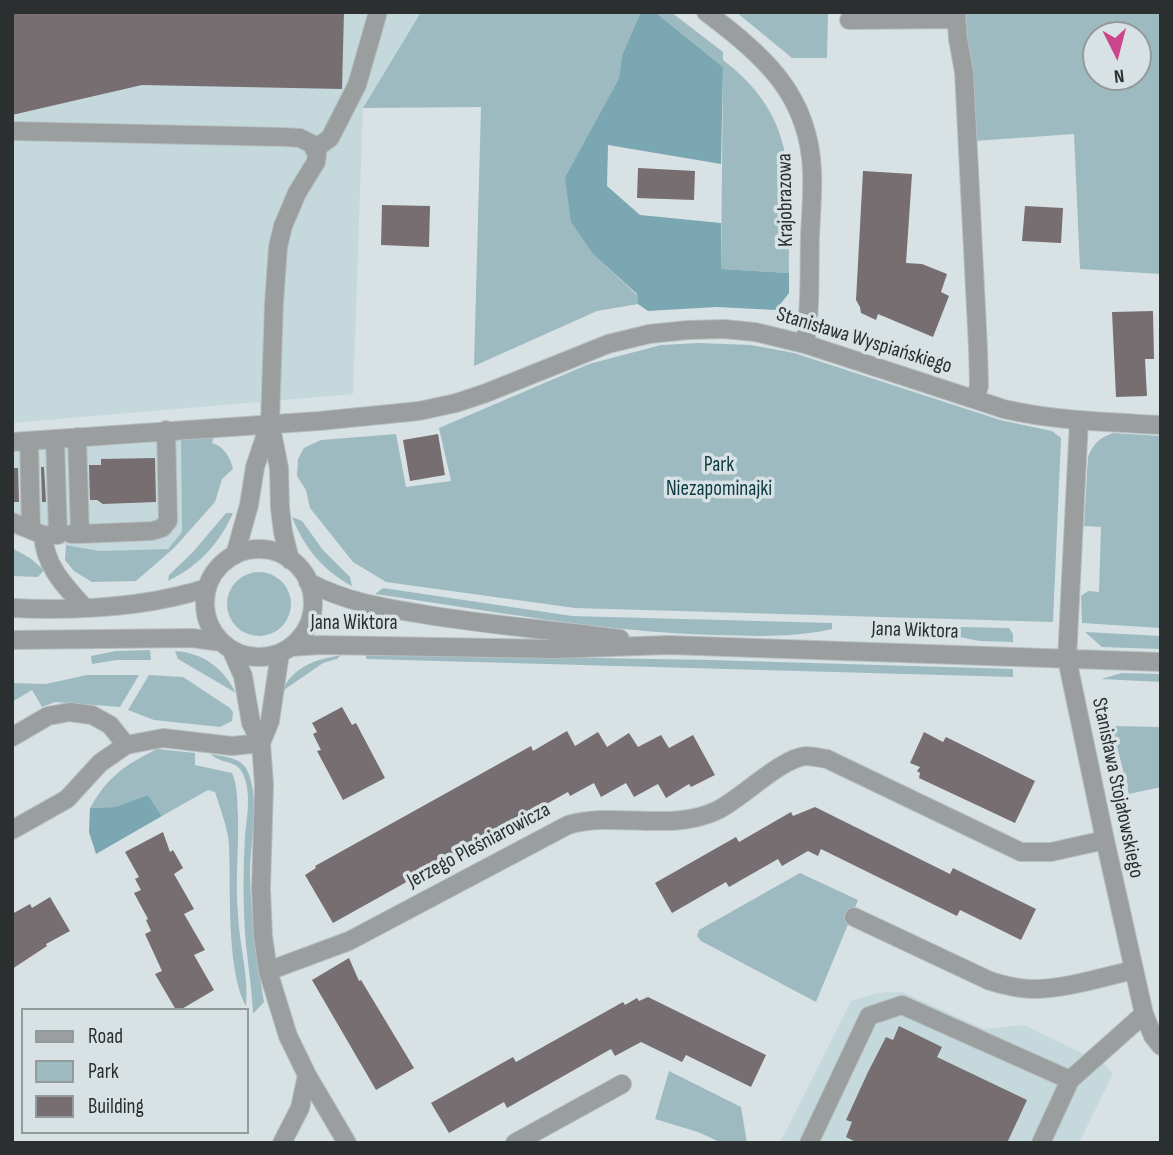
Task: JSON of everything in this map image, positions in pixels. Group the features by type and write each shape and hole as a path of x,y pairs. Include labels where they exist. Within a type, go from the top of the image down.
{"street":[{"path":"315,149 330,138 357,85 378,12"},
{"name":"Krajobrazowa","path":"706,12 744,41 778,74 792,96 807,136 812,170 805,344"},
{"path":"849,20 956,15 964,72 978,348 979,386 975,399"},
{"path":"12,131 284,137 307,141 315,149 316,162 297,193 278,247 270,422 279,468 283,532 290,560"},
{"name":"Stanisława Wyspiańskiego","path":"21,441 378,416 456,403 608,344 649,334 724,329 755,332 805,344 1027,415 1161,425"},
{"name":"Stanisława Stojałowskiego","path":"1079,420 1068,659 1144,1014 1153,1036 1161,1046"},
{"path":"235,555 249,505 255,467 270,422"},
{"path":"12,522 44,533 152,531 162,528 167,521 166,430"},
{"path":"77,437 80,534"},
{"path":"55,439 44,549 62,583 84,607"},
{"path":"21,441 44,533"},
{"path":"12,640 192,638 226,645 255,657 285,650 301,637 310,617 312,596 301,570 277,553 263,550 235,555 223,563 213,575 207,588 206,617 212,630 226,645 243,676 251,723 261,743 264,785 261,889 268,971 288,1036 348,1143"},
{"name":"Jana Wiktora","path":"308,582 333,596 358,603 453,619 669,645"},
{"path":"12,608 121,606 207,588"},
{"name":"Jana Wiktora","path":"285,650 321,645 554,649 669,645 1161,662"},
{"path":"261,743 270,721 285,650"},
{"path":"12,737 48,716 70,712 92,715 110,724 125,745"},
{"path":"12,830 67,799 100,763 125,745 163,738 232,746 261,743"},
{"name":"Jerzego Pleśniarowicza","path":"268,971 349,942 568,825 593,820 664,821 694,818 718,810 786,763 804,756 827,759 1021,852 1051,852 1105,840"},
{"path":"854,916 990,981 1007,985 1031,989 1051,987 1134,970"},
{"path":"809,1143 869,1016 902,1005 1070,1080"},
{"path":"1041,1143 1070,1080 1144,1014"},
{"path":"282,1143 300,1108 307,1074"},
{"path":"516,1143 622,1084"}],"shaded area":[{"path":"12,12 421,12 363,108 353,394 12,423"},
{"path":"655,12 723,67 721,164 608,145 607,186 640,215 721,223 721,269 789,273 789,293 776,310 716,307 648,311 638,304 637,294 594,255 571,222 565,177 619,78 622,55 640,14"},
{"path":"181,439 182,532 168,549 100,551 12,535 12,452"},
{"path":"148,795 162,816 96,854 89,832 90,808 115,807"},
{"path":"902,992 984,1029 1024,1025 1103,1063 1113,1074 1079,1143 780,1143 851,1001 876,993"}],"green space":[{"path":"421,12 647,12 640,14 622,55 619,78 565,177 594,255 637,295 638,304 597,311 474,366 481,107 363,108"},
{"path":"655,12 671,12 723,52 723,60 749,83 767,106 779,131 786,156 790,211 789,273 721,269 723,67"},
{"path":"736,12 828,12 827,58 792,58"},
{"path":"966,12 1161,12 1161,274 1080,269 1074,134 974,141"},
{"name":"Park Niezapominajki","path":"661,345 751,345 794,353 1000,420 1052,431 1061,438 1053,622 575,608 386,582 353,562 310,508 306,490 297,476 298,459 304,448 321,440 396,434 406,487 451,481 439,428 589,364"},
{"path":"1113,433 1161,436 1161,628 1082,623 1081,596 1088,591 1099,592 1101,527 1084,526 1088,457 1097,442"},
{"path":"214,435 212,443 226,453 233,469 222,479 215,502 174,548 136,581 92,582 74,571 65,560 66,545 100,551 168,549 182,532 181,439"},
{"path":"226,513 233,513 207,553 168,581 169,575 193,552"},
{"path":"292,517 302,521 323,550 350,577 352,586 332,573 315,557"},
{"path":"12,548 44,570 38,577 12,576"},
{"path":"259,572 271,574 282,581 289,592 289,616 282,627 271,634 259,636 247,634 236,627 229,616 227,604 229,592 236,581 247,574"},
{"path":"383,588 572,616 832,623 832,629 802,634 759,636 630,630 375,594"},
{"path":"912,626 1009,628 1013,634 1013,642 980,641"},
{"path":"1085,632 1161,636 1161,649 1102,647"},
{"path":"150,650 151,660 117,660 92,664 91,656 116,651"},
{"path":"175,651 195,655 212,663 236,693 178,659"},
{"path":"366,654 1013,669 1013,677 366,659"},
{"path":"341,655 323,663 281,692 299,670 322,659"},
{"path":"1122,673 1161,674 1161,682 1101,679"},
{"path":"87,675 139,675 120,707 55,702 42,707 32,690 12,702 12,683 46,684"},
{"path":"149,675 183,677 230,708 233,712 232,721 220,727 154,720 128,710"},
{"path":"1112,726 1161,727 1161,787 1129,794"},
{"path":"157,749 195,753 195,765 232,773 234,778 238,816 237,902 246,1006 235,972 232,950 228,838 215,792 208,790 162,816 148,795 115,807 90,808 118,772"},
{"path":"211,754 242,763 252,783 254,808 251,890 264,1002 253,1014 244,909 247,787 239,768"},
{"path":"800,873 858,900 816,1002 701,941 697,936 699,930"},
{"path":"669,1071 741,1107 747,1143 722,1143 698,1132 655,1119"}],"building":[{"path":"12,12 344,12 342,89 142,85 12,115"},
{"path":"638,168 695,171 694,200 637,198"},
{"path":"863,171 912,174 906,263 922,264 947,274 941,292 949,296 933,337 878,314 876,320 861,313 856,300"},
{"path":"382,205 430,206 429,247 381,245"},
{"path":"1025,206 1063,208 1061,243 1022,241"},
{"path":"1153,311 1154,359 1145,359 1147,396 1116,397 1112,312"},
{"path":"438,434 445,475 410,481 403,440"},
{"path":"155,458 156,502 103,504 90,500 89,465 101,465 101,459"},
{"path":"41,467 44,467 46,502 42,502"},
{"path":"12,468 18,468 19,502 12,502"},
{"path":"342,707 352,725 356,723 385,778 343,800 317,751 321,750 313,734 317,732 312,723"},
{"path":"567,731 575,746 598,732 607,747 629,733 638,747 661,735 669,748 693,735 715,775 691,787 689,784 666,798 658,784 634,797 626,783 601,797 594,783 570,796 568,792 333,923 305,875 316,868 315,866 531,746 533,751"},
{"path":"924,732 943,742 946,737 1035,781 1015,823 919,778 920,773 917,771 920,767 910,763"},
{"path":"815,807 950,874 953,868 1036,909 1021,940 960,910 957,916 821,849 818,856 808,851 782,866 778,859 729,887 726,882 672,913 655,883 736,837 739,842 791,812 793,816"},
{"path":"163,832 170,852 173,850 183,868 174,874 194,909 184,914 205,950 194,955 214,990 183,1008 175,1008 155,974 162,971 145,934 151,931 146,920 148,919 134,893 141,890 135,879 139,877 125,852"},
{"path":"50,897 70,931 46,944 47,946 12,969 12,914 30,904 32,908"},
{"path":"349,958 359,981 361,980 414,1068 376,1090 312,980"},
{"path":"648,997 766,1055 751,1087 686,1055 682,1062 641,1042 615,1056 611,1049 507,1108 504,1102 449,1133 431,1103 513,1057 516,1062 623,1002 625,1005 637,998 639,1001"},
{"path":"899,1026 942,1047 937,1057 1027,1100 1007,1143 858,1143 846,1137 852,1122 846,1120 868,1072 886,1037 893,1040"}]}
